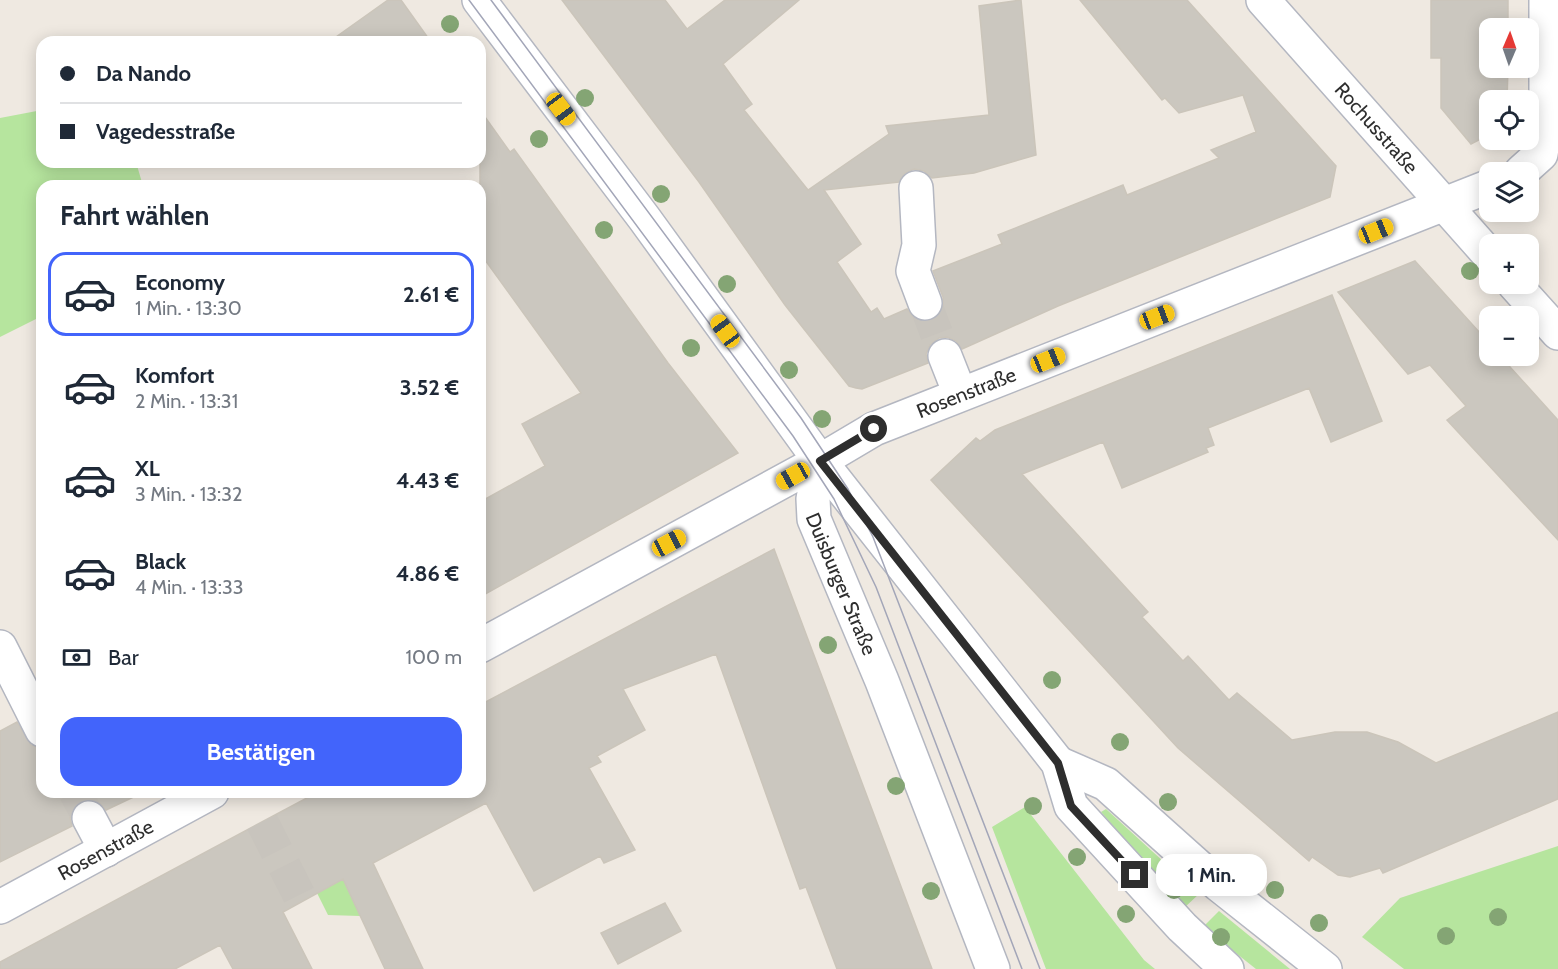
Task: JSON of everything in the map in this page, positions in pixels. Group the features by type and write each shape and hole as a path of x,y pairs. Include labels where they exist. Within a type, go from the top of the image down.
{"street":[{"path":"479,0 650,228 820,461 1058,763 1071,806 1182,927 1227,969"},
{"name":"Rochusstraße","path":"1263,0 1479,244"},
{"path":"1532,162 1541,154 1546,125 1546,0"},
{"path":"916,188 919,245 913,271 925,303"},
{"name":"Rosenstraße","path":"486,643 820,461 874,429 1479,190"},
{"path":"1523,294 1558,333"},
{"path":"945,356 960,394"},
{"name":"Duisburger Straße","path":"820,461 813,499 814,519 882,681 993,969"},
{"path":"0,648 36,718"},
{"path":"1058,763 1106,783 1219,885 1325,969"},
{"name":"Rosenstraße","path":"0,907 201,798"},
{"path":"89,818 106,850"}],"green space":[{"path":"36,111 36,168 138,168 141,180 36,180 36,319 0,337 0,118"},
{"path":"1025,807 1144,960 1155,969 1046,969 992,827"},
{"path":"1106,809 1199,894 1184,908 1101,812"},
{"path":"1558,846 1558,969 1404,969 1362,937 1400,898"},
{"path":"371,864 391,902 360,916 328,915 317,893"},
{"path":"1219,911 1290,969 1256,969 1203,927"}],"building":[{"path":"388,0 401,0 427,36 337,36"},
{"path":"562,0 665,0 687,29 725,0 799,0 723,64 752,104 744,110 808,190 889,134 886,126 989,115 979,6 1021,0 1036,155 974,173 932,178 924,171 914,169 905,173 899,182 824,190 861,244 837,262 871,312 877,308 884,319 907,309 913,317 921,321 931,321 939,315 943,307 943,297 933,271 1002,244 998,235 1123,185 1127,195 1219,158 1211,150 1256,132 1243,95 1179,113 1165,98 1162,100 1080,0 1187,0 1336,166 1330,197 1058,306 962,349 956,341 947,337 939,338 930,345 926,354 928,363 862,389 856,388 849,386 785,305 699,182"},
{"path":"1431,0 1508,0 1508,18 1479,18 1479,78 1508,78 1507,90 1479,90 1479,140 1471,144 1441,108 1441,58 1431,58"},
{"path":"486,118 510,152 514,149 668,363 738,453 486,594 486,499 545,466 522,424 581,393 486,261 486,180 480,180 480,168 486,168"},
{"path":"1415,261 1479,332 1479,366 1509,366 1558,420 1558,540 1447,420 1466,406 1430,365 1408,374 1338,292"},
{"path":"1332,295 1382,421 1331,442 1309,388 1208,428 1214,445 1206,448 1208,452 1122,488 1103,442 1022,474 1148,612 1142,617 1183,661 1188,656 1229,700 1237,693 1292,740 1335,732 1367,732 1398,742 1436,763 1558,712 1558,799 1383,873 1380,868 1350,877 1338,875 1312,857 1309,861 1178,748 931,480 976,438 980,441 995,430"},
{"path":"774,549 932,969 837,969 806,887 800,889 716,654 623,689 645,730 597,756 601,762 589,768 635,850 604,863 600,856 534,891 486,803 373,863 423,969 385,969 343,879 283,912 312,969 233,969 220,945 175,969 0,969 0,962 307,798 486,798 486,702"},
{"path":"17,722 31,745 36,747 36,798 131,798 106,810 98,802 89,799 81,801 73,809 70,818 72,826 0,862 0,731"},
{"path":"665,903 681,931 618,964 601,933"}],"tunnel":[{"path":"925,303 945,356"},
{"path":"78,798 89,818"},
{"path":"262,822 302,901"}],"tram line":[{"path":"469,0 793,436 834,499 876,587 1022,969"},
{"path":"491,0 801,418 848,489 873,537 1040,969"}],"route":[{"path":"874,429 820,461 1058,763 1071,806 1135,875"}]}
